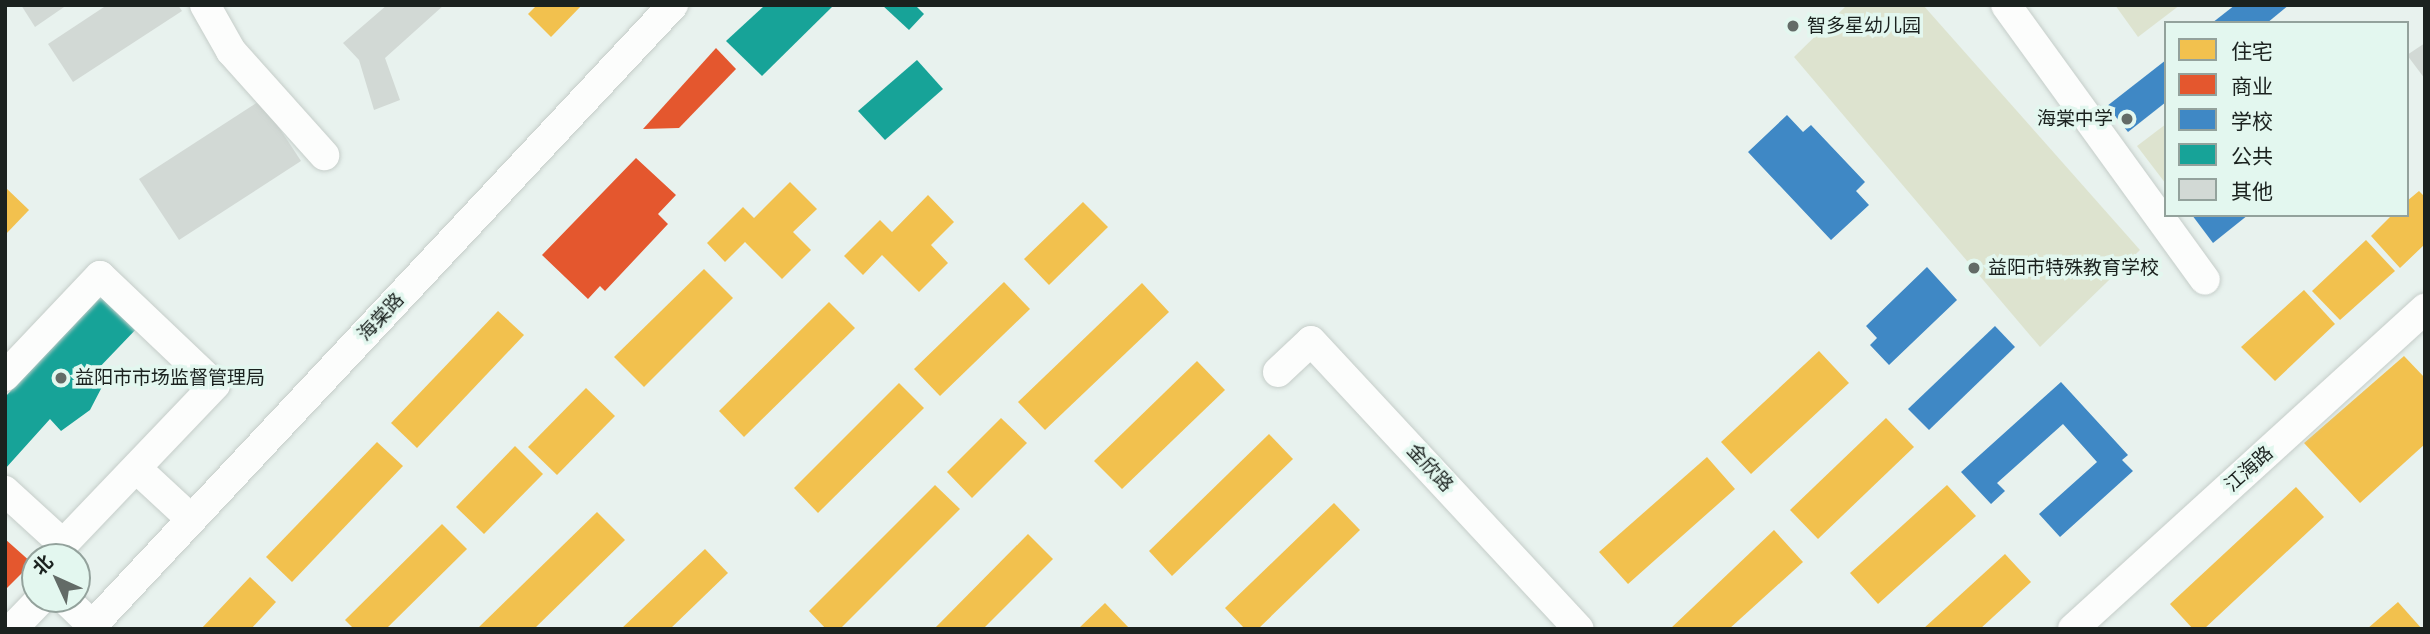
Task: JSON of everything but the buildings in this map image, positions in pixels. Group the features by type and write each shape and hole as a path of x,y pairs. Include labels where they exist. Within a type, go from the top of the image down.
{"street":[{"path":"205,5 231,51 324,155"},
{"name":"海棠路","path":"90,627 673,5"},
{"path":"2006,5 2204,280"},
{"path":"5,376 100,276 215,385 63,544 5,491"},
{"name":"江海路","path":"2073,629 2425,309"},
{"name":"金欣路","path":"1278,372 1311,341 1580,629"},
{"path":"137,469 191,519"},
{"path":"12,629 27,613"},
{"path":"78,613 90,627"}],"green space":[{"path":"1847,5 1923,5 2140,250 2040,347 1794,57"},
{"path":"2115,5 2180,5 2138,37"},
{"path":"2164,126 2164,181 2137,146"}],"place":[{"name":"智多星幼儿园","path":"1793,26"},
{"name":"海棠中学","path":"2127,119"},
{"name":"益阳市特殊教育学校","path":"1974,268"},
{"name":"益阳市市场监督管理局","path":"61,378"}]}
